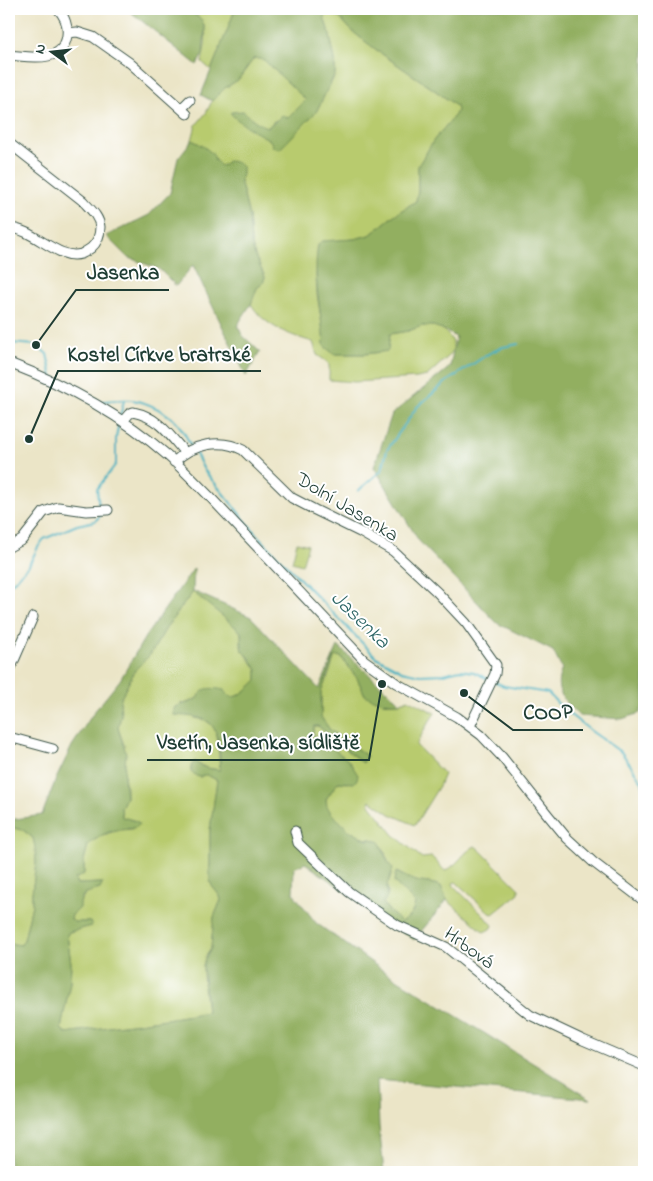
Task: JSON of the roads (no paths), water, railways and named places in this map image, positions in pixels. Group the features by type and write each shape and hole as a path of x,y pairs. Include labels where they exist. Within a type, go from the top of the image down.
{"street":[{"path":"9,55 35,58 50,56 62,47 68,33 67,24 58,9"},
{"path":"68,33 77,32 98,40 130,63 184,111 190,100"},
{"path":"9,143 83,201 95,214 100,225 98,239 94,245 81,254 72,255 63,253 21,230 9,228"},
{"path":"9,363 84,397 146,438 174,462 210,498 357,653 388,678 470,726 495,748 567,838 593,862 644,901"},
{"path":"121,420 133,412 153,420 162,426 185,453"},
{"name":"Dolní Jasenka","path":"174,462 185,453 207,444 234,446 243,450 292,498 360,532 392,551 437,592 466,623 494,661 495,674 470,726"},
{"path":"9,547 22,540 44,512 58,507 86,511 108,510"},
{"path":"9,672 33,618"},
{"path":"9,737 54,749"},
{"name":"Hrbová","path":"295,832 298,843 349,892 397,925 446,947 530,1015 644,1066"}],"waterway":[{"name":"Jasenka","path":"9,343 36,345 47,354 52,377"},
{"path":"358,491 382,470 387,450 417,407 446,382 488,354 503,347 518,344"},
{"path":"120,417 124,400"},
{"name":"Jasenka","path":"100,401 132,400 156,408 176,422 191,446"},
{"path":"99,508 97,489 116,464 116,438 119,422"},
{"name":"Jasenka","path":"195,452 204,470 257,535 376,657 402,671 420,675 443,674 460,670 474,672 488,679"},
{"path":"9,585 29,565 44,539 77,525 95,521 100,516 99,513"},
{"name":"Jasenka","path":"495,682 504,686 548,693 564,710 622,753 644,788"}],"place":[{"name":"Jasenka","path":"36,345"},
{"name":"Kostel Církve bratrské","path":"29,439"},
{"name":"Vsetín, Jasenka, sídliště","path":"382,684"},
{"name":"COOP","path":"464,693"}]}
